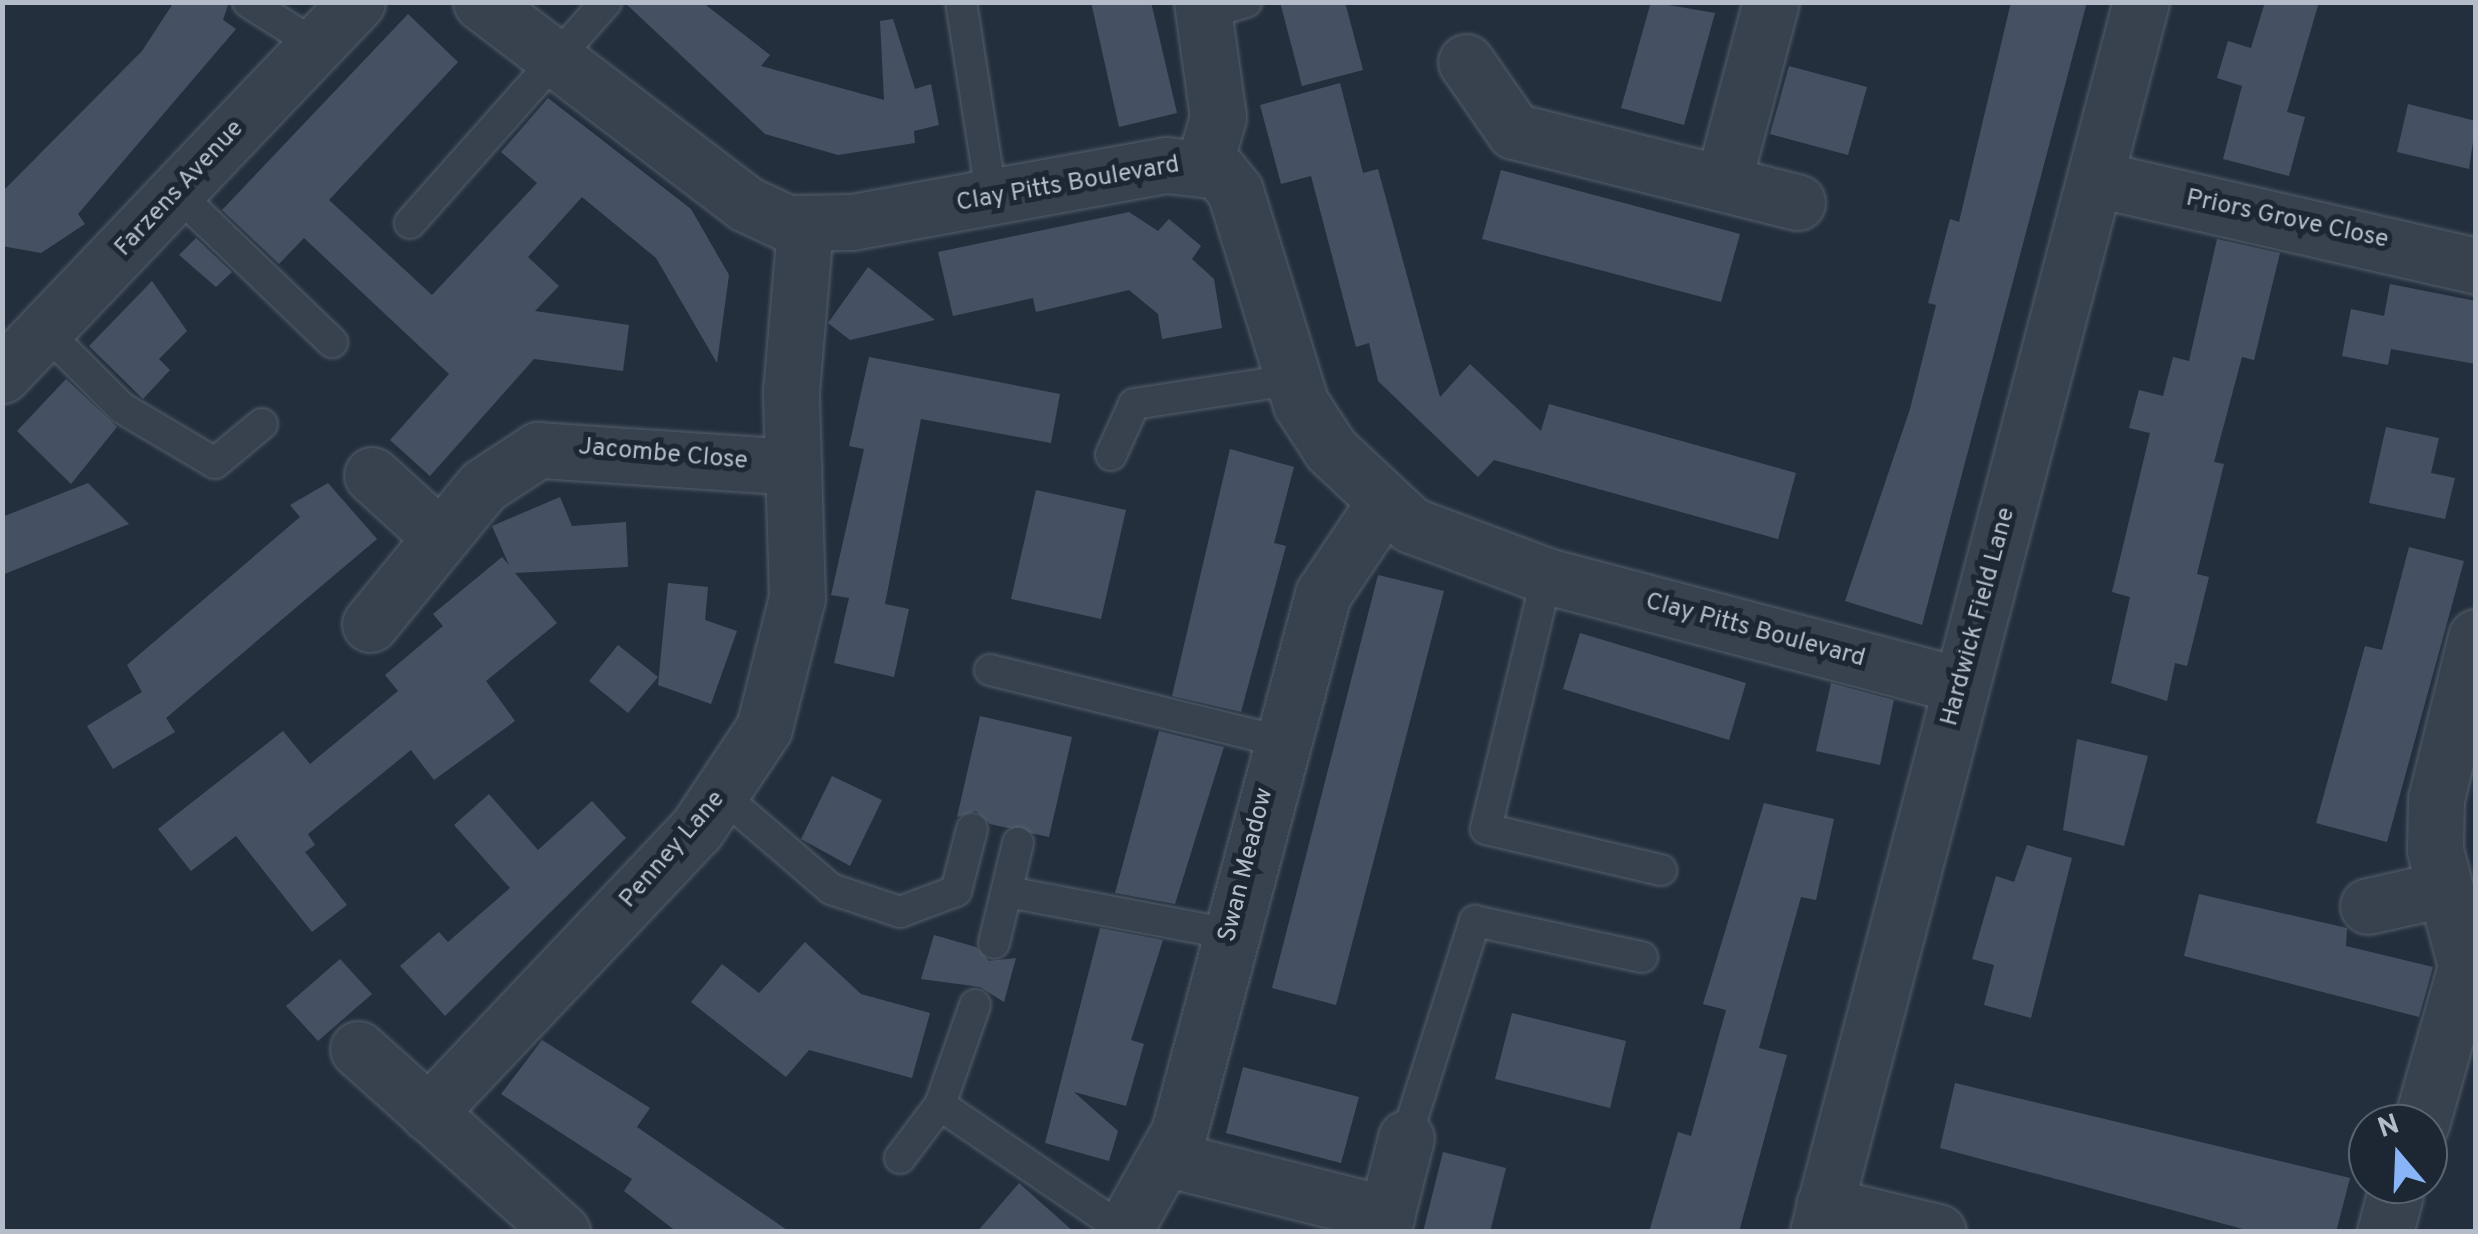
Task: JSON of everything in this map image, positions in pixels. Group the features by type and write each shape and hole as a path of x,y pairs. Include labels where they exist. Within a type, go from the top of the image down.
{"street":[{"name":"Farzens Avenue","path":"2,374 178,194 357,2"},
{"name":"Clay Pitts Boulevard","path":"481,2 746,204 805,227 1204,165 1236,191 1291,380 1331,450 1384,503 1448,546 1547,576 1962,685"},
{"path":"1723,182 1771,2"},
{"name":"Hardwick Field Lane","path":"1821,1218 2141,2"},
{"path":"1204,165 1218,118 1218,6"},
{"path":"1466,62 1514,131 1797,202"},
{"name":"Priors Grove Close","path":"2097,179 2476,266"},
{"name":"Penney Lane","path":"428,1112 723,796 764,728 790,650 793,467 805,227"},
{"name":"Jacombe Close","path":"370,624 439,536 503,468 538,450 793,467"},
{"path":"372,475 439,536"},
{"name":"Swan Meadow","path":"1123,1231 1170,1159 1279,741 1323,594 1384,503"},
{"path":"2426,1104 2466,966 2444,890 2436,799 2476,637"},
{"path":"2368,906 2444,890"},
{"path":"358,1048 562,1232"},
{"path":"1170,1159 1385,1223 1406,1138"},
{"path":"1821,1218 1938,1232"}],"lane":[{"path":"248,2 316,45"},
{"path":"410,222 606,2"},
{"path":"961,2 992,199"},
{"path":"178,194 332,342"},
{"path":"46,330 122,408 215,463 262,424"},
{"path":"1110,455 1134,404 1291,380"},
{"path":"1547,576 1486,828 1661,870"},
{"path":"990,670 1279,741"},
{"path":"723,796 831,889 900,912 956,891 972,829"},
{"path":"994,943 1018,843"},
{"path":"1008,892 1230,934"},
{"path":"1406,1138 1475,920 1642,957"},
{"path":"900,1158 940,1105 975,1005"},
{"path":"940,1105 1123,1231"}],"building":[{"path":"174,2 229,2 223,20 236,29 78,214 85,224 41,253 2,246 2,192 142,51"},
{"path":"624,2 702,2 770,55 761,66 884,100 880,21 893,19 915,89 931,84 939,125 914,131 915,143 838,155 765,134"},
{"path":"1091,2 1151,2 1177,113 1119,127"},
{"path":"1280,2 1345,2 1363,70 1302,86"},
{"path":"1651,2 1715,13 1684,125 1621,108"},
{"path":"2011,2 2087,2 1922,625 1845,601 1910,409 1936,305 1928,303 1950,219 1959,222"},
{"path":"2265,2 2319,2 2287,112 2305,117 2289,176 2223,159 2242,86 2217,78 2228,41 2251,48"},
{"path":"408,14 458,62 329,200 432,295 537,183 501,152 548,98 691,209 729,275 717,363 656,258 582,197 528,257 559,286 535,311 629,325 623,371 534,359 430,476 390,440 449,374 304,238 279,264 222,210"},
{"path":"1789,66 1867,87 1848,155 1770,134"},
{"path":"1340,83 1363,173 1378,169 1440,397 1470,364 1541,431 1549,404 1796,473 1778,539 1494,460 1478,477 1378,381 1369,343 1356,347 1311,176 1281,184 1260,105"},
{"path":"2408,104 2476,121 2469,169 2397,152"},
{"path":"1501,170 1740,234 1721,302 1482,239"},
{"path":"1129,212 1158,231 1169,219 1201,246 1192,259 1214,279 1222,328 1162,339 1158,314 1129,290 1036,312 1033,298 953,316 938,252"},
{"path":"196,238 232,272 216,287 179,255"},
{"path":"2217,239 2280,253 2254,360 2242,357 2214,462 2224,464 2197,574 2209,577 2187,666 2175,663 2167,701 2111,683 2130,597 2112,592 2150,433 2129,428 2139,390 2163,396 2173,357 2189,361"},
{"path":"868,267 935,320 850,340 828,323"},
{"path":"152,281 187,331 159,359 170,370 143,399 89,346"},
{"path":"2390,284 2476,301 2476,364 2391,349 2388,365 2342,356 2351,309 2384,316"},
{"path":"869,357 1060,394 1051,443 921,419 885,604 909,609 894,677 834,663 849,598 831,595 864,449 849,446"},
{"path":"66,379 117,427 71,484 17,431"},
{"path":"2386,427 2439,438 2431,473 2455,478 2445,519 2369,503"},
{"path":"1230,449 1294,467 1274,543 1286,546 1241,712 1172,696"},
{"path":"88,483 129,524 2,575 2,517"},
{"path":"328,483 377,539 166,718 175,732 113,769 87,726 142,692 127,665 300,517 290,505"},
{"path":"1036,490 1126,510 1101,619 1011,599"},
{"path":"560,497 572,526 626,522 628,567 515,573 557,623 486,681 515,721 434,780 411,750 308,834 315,845 305,852 347,905 312,932 236,836 191,871 158,829 283,731 310,764 398,691 385,675 443,626 433,614 502,557 509,565 492,526"},
{"path":"2409,547 2464,561 2387,842 2316,823 2365,646 2382,650"},
{"path":"1378,575 1444,591 1336,1005 1272,988"},
{"path":"668,583 708,587 705,620 737,631 711,704 658,685"},
{"path":"1580,633 1746,683 1729,740 1563,689"},
{"path":"618,645 658,677 628,713 589,681"},
{"path":"1831,683 1894,700 1880,765 1816,751"},
{"path":"980,716 1072,737 1049,837 990,824 976,811 957,817"},
{"path":"1159,731 1224,747 1175,904 1115,893"},
{"path":"2077,739 2148,756 2124,846 2063,830"},
{"path":"832,776 882,800 850,866 801,839"},
{"path":"489,794 538,850 592,801 626,838 445,1016 400,966 439,932 448,942 510,888 454,825"},
{"path":"1764,803 1834,819 1816,900 1801,897 1759,1048 1787,1055 1739,1232 1649,1232 1678,1132 1691,1136 1726,1010 1703,1004"},
{"path":"2027,845 2072,858 2031,1018 1984,1005 1994,965 1972,959 1996,876 2014,882"},
{"path":"2199,894 2347,928 2346,946 2433,967 2419,1017 2184,956"},
{"path":"1100,928 1163,940 1131,1040 1144,1044 1126,1106 1074,1092 1118,1131 1109,1161 1045,1143"},
{"path":"934,935 976,947 989,961 1016,958 1004,1002 980,987 921,979"},
{"path":"805,942 861,994 930,1013 912,1078 809,1050 786,1077 691,1002 722,964 759,993"},
{"path":"340,959 372,994 318,1041 286,1006"},
{"path":"1512,1013 1626,1041 1610,1108 1495,1079"},
{"path":"542,1040 650,1108 637,1127 790,1232 677,1232 624,1191 632,1179 501,1094"},
{"path":"1243,1067 1359,1097 1341,1163 1226,1133"},
{"path":"1955,1083 2348,1178 2348,1186 2336,1232 2254,1232 1940,1148"},
{"path":"1443,1152 1506,1168 1490,1232 1423,1232"},
{"path":"1019,1183 1074,1232 977,1232"}]}
